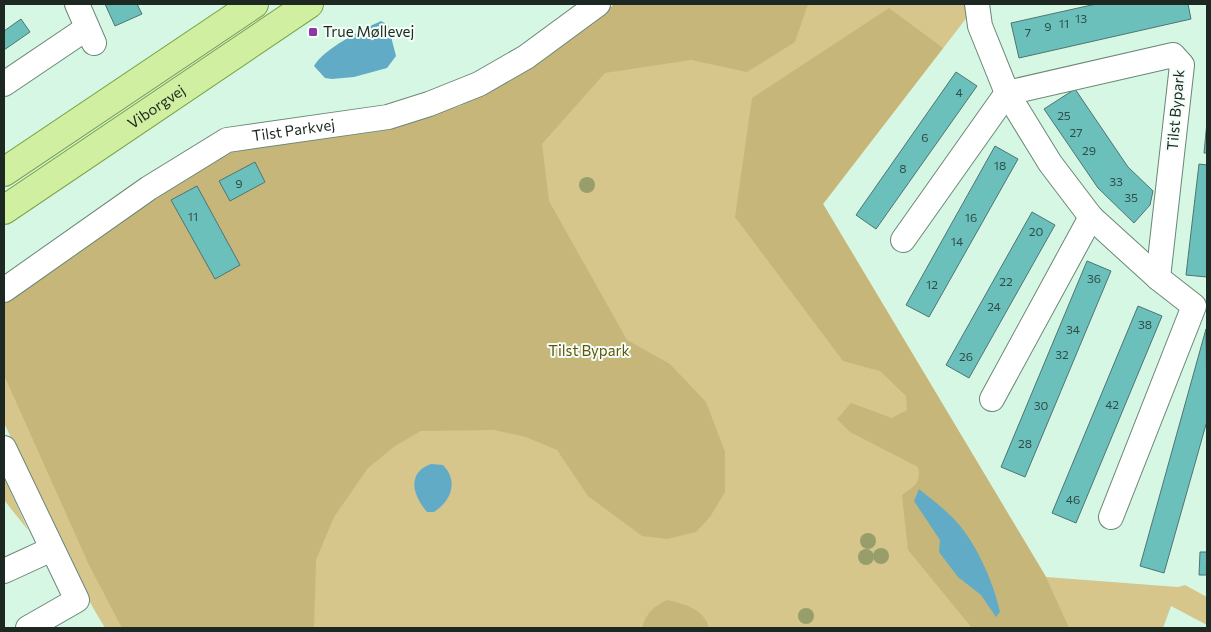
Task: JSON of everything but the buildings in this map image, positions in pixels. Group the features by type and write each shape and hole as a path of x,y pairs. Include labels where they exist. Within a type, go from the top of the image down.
{"main road":[{"name":"Viborgvej","path":"4,172 254,4"},
{"name":"Viborgvej","path":"4,210 309,4"}],"street":[{"path":"4,84 91,36 77,4"},
{"name":"Tilst Parkvej","path":"4,290 149,188 227,140 388,117 429,104 478,84 526,57 598,4"},
{"path":"977,4 980,26 1007,93 1050,164 1091,217 1158,278 1194,306 1111,517"},
{"name":"Tilst Bypark","path":"1007,93 1173,55 1182,65 1158,278"},
{"path":"903,240 1007,93"},
{"path":"992,399 1091,217"},
{"path":"4,448 77,600 28,628"},
{"path":"4,571 52,548"}],"green space":[{"name":"Tilst Bypark","path":"615,4 968,4 968,16 823,204 1046,577 1178,587 1185,585 1207,597 1207,625 1171,606 1163,628 105,628 92,606 4,423 4,302 227,151 386,129 460,106 518,72"},
{"path":"615,4 808,4 795,42 747,72 691,60 605,73 542,144 549,201 627,340 670,364 706,402 725,452 725,492 710,517 696,532 667,539 642,536 588,496 557,450 526,437 494,430 421,431 395,446 368,468 334,517 316,560 314,628 122,628 89,565 4,375 4,302 227,151 386,129 460,106 518,72"},
{"path":"889,8 943,48 823,204 1046,577 1069,628 972,628 908,550 902,495 918,481 918,467 850,432 837,419 851,403 892,418 907,410 906,396 880,371 843,361 735,217 752,98"},
{"path":"4,477 28,530 4,500"},
{"path":"667,600 693,608 703,616 709,628 642,628 651,611"}],"water":[{"path":"381,21 388,25 396,56 387,68 354,77 332,79 325,78 314,66 334,46"},
{"path":"431,464 443,465 448,471 452,484 449,497 440,508 434,512 427,512 418,499 414,485 418,473"},
{"path":"919,489 952,517 968,537 982,561 993,587 1000,612 996,617 981,595 958,577 939,552 940,540 914,501"}],"place":[{"name":"True Møllevej","path":"313,32"}]}
